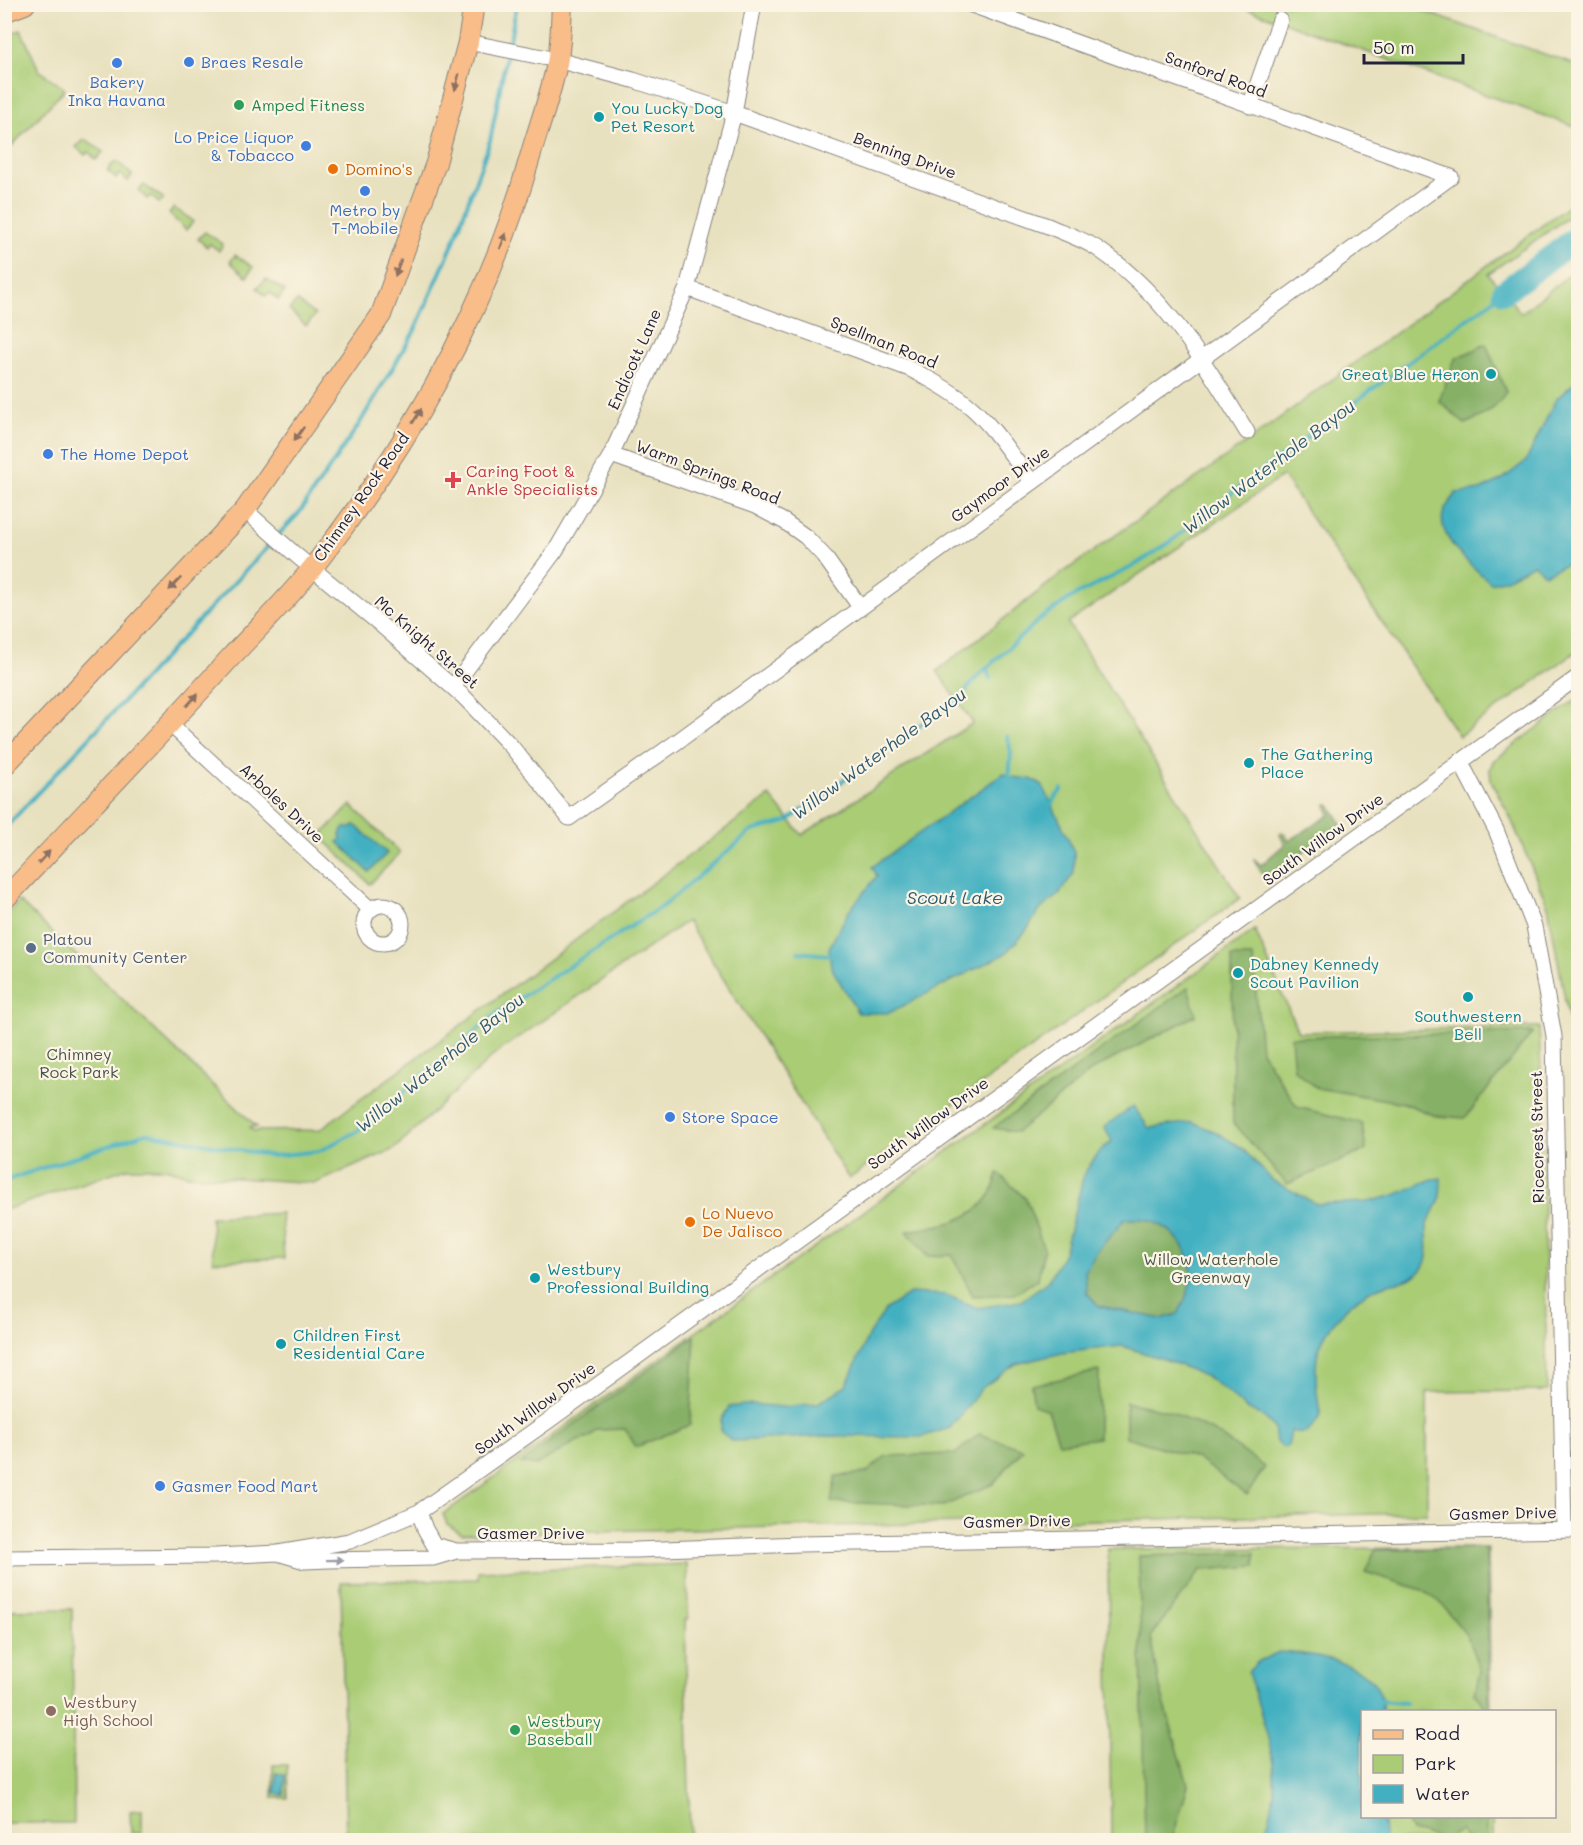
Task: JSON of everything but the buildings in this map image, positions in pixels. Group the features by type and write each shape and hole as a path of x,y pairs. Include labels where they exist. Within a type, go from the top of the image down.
{"main road":[{"path":"4,12 25,4"},
{"path":"4,766 252,516 381,315 436,163 468,42 474,4"},
{"name":"Chimney Rock Road","path":"4,900 170,724 305,562 362,501 396,450 441,375 475,310 501,246 522,186 558,60 562,4"}],"street":[{"name":"Endicott Lane","path":"453,687 556,550 611,454 687,288 734,113 754,4"},
{"name":"Sanford Road","path":"969,4 1450,177"},
{"path":"1250,106 1280,20"},
{"name":"Benning Drive","path":"468,42 558,60 633,80 734,113 1048,226 1095,248 1125,269 1153,294 1177,323 1202,358 1247,432"},
{"name":"Gaymoor Drive","path":"569,818 678,741 1450,177"},
{"name":"Spellman Road","path":"687,288 910,369 932,380 966,403 988,424 1032,482"},
{"name":"Warm Springs Road","path":"611,454 755,506 785,522 806,537 824,556 860,607"},
{"name":"Mc Knight Street","path":"252,516 453,687 511,746 569,818"},
{"name":"South Willow Drive","path":"278,1553 350,1541 419,1512 1578,677"},
{"name":"Arboles Drive","path":"170,724 370,909"},
{"name":"Ricecrest Street","path":"1460,760 1496,830 1534,926 1554,1036 1571,1530"},
{"name":"Gasmer Drive","path":"419,1512 425,1530 434,1545 456,1551 636,1550 706,1546 1571,1530"},
{"name":"Gasmer Drive","path":"4,1558 216,1556 278,1553 305,1561 317,1561 433,1558 456,1551"}],"green space":[{"path":"1236,5 1406,5 1578,66 1578,128"},
{"path":"21,30 39,70 65,89 5,153 5,36"},
{"path":"84,140 103,152 96,160 89,152 85,155 76,147"},
{"path":"118,162 132,175 128,181 120,174 116,178 107,170"},
{"path":"144,185 163,200 159,203 151,196 147,199 139,191"},
{"name":"Chimney Rock Park","path":"1578,199 1578,210 1488,274 1521,313 1578,268 1578,650 1459,736 1283,476 1068,623 1240,898 849,1179 687,921 495,1054 394,1149 316,1183 188,1175 165,1168 127,1168 5,1210 5,917 19,901 257,1127 250,1127 253,1131 319,1130 770,796 802,835 973,723 937,671 1061,574 1243,445"},
{"path":"174,208 192,220 193,222 186,230 169,214"},
{"path":"205,232 223,244 219,251 210,244 207,247 198,239"},
{"path":"235,255 253,267 247,277 230,262"},
{"path":"266,279 285,291 278,300 270,292 266,296 257,288"},
{"path":"297,301 315,315 306,326 289,310"},
{"path":"1486,344 1506,392 1489,411 1465,424 1439,401 1455,359"},
{"path":"1578,698 1578,1027 1570,1027 1548,906 1511,819 1491,780 1490,770 1493,761"},
{"path":"1326,804 1329,804 1342,824 1265,879 1253,858 1261,865 1285,844 1281,833 1284,833 1289,841 1330,815"},
{"path":"351,805 400,853 370,884 320,836"},
{"name":"Willow Waterhole Greenway","path":"1255,930 1298,1032 1539,1027 1547,1391 1427,1392 1427,1513 462,1534 447,1524 443,1514"},
{"path":"1232,957 1253,957 1261,1051 1297,1107 1362,1123 1366,1150 1287,1184 1233,1123"},
{"path":"1188,987 1196,1015 1094,1069 1017,1132 993,1128"},
{"path":"1533,1032 1465,1118 1436,1116 1404,1103 1317,1088 1294,1069 1291,1037"},
{"path":"998,1173 1026,1199 1044,1249 1038,1279 1014,1294 973,1296 952,1255 927,1256 907,1231 953,1222 974,1212 990,1195"},
{"path":"281,1213 284,1258 213,1261 211,1217"},
{"path":"1124,1219 1145,1219 1158,1224 1176,1237 1183,1246 1188,1255 1192,1277 1179,1314 1162,1319 1099,1306 1087,1293 1085,1272 1097,1251"},
{"path":"695,1336 690,1425 636,1447 625,1429 597,1430 589,1438 577,1441 535,1466 521,1463"},
{"path":"1099,1371 1098,1438 1059,1443 1048,1410 1034,1405 1031,1385"},
{"path":"1126,1402 1170,1411 1216,1433 1265,1467 1247,1495 1196,1458 1126,1437"},
{"path":"979,1434 1023,1449 993,1484 944,1506 831,1502 836,1476 866,1473 886,1456 955,1454"},
{"path":"1486,1548 1489,1710 1475,1694 1480,1671 1467,1636 1440,1602 1422,1590 1365,1572 1375,1550"},
{"path":"1488,1548 1491,1710 1361,1710 1361,1818 1493,1818 1493,1840 1111,1840 1108,1549"},
{"path":"1255,1553 1255,1566 1201,1570 1151,1636 1160,1688 1188,1785 1172,1840 1145,1840 1139,1556"},
{"name":"Westbury Baseball","path":"687,1564 688,1619 685,1620 690,1840 346,1840 341,1582 478,1579 478,1571"},
{"name":"Westbury High School","path":"72,1609 74,1823 5,1823 5,1610"},
{"path":"273,1765 287,1765 288,1798 273,1798"},
{"path":"142,1810 142,1833 131,1833 130,1811"},
{"path":"1405,1818 1487,1818 1487,1840 1466,1840 1460,1830 1446,1839 1411,1831"}],"water":[{"path":"1578,380 1578,559 1544,574 1534,564 1506,579 1491,583 1467,562 1451,543 1443,524 1444,511 1456,493 1480,490 1501,480 1526,461 1556,399"},
{"name":"Scout Lake","path":"1004,773 1011,777 1031,779 1043,786 1074,853 1074,873 1059,894 1040,910 1025,932 1005,954 889,1013 858,1013 831,967 829,948 849,911 877,876 872,867"},
{"path":"355,825 387,853 369,872 338,842 344,828 352,828"},
{"path":"1133,1106 1149,1128 1192,1122 1216,1132 1242,1148 1273,1181 1317,1204 1367,1202 1395,1195 1432,1179 1441,1178 1439,1201 1427,1225 1427,1254 1421,1270 1412,1277 1369,1292 1350,1305 1327,1332 1318,1352 1316,1367 1321,1416 1309,1431 1303,1434 1291,1431 1288,1446 1283,1448 1276,1442 1274,1428 1264,1417 1246,1409 1207,1377 1172,1362 1122,1346 1062,1353 1016,1364 982,1388 950,1428 921,1437 828,1436 732,1441 721,1432 721,1420 729,1407 752,1404 783,1407 818,1403 846,1386 869,1334 886,1309 911,1293 946,1295 978,1308 1021,1301 1049,1280 1064,1253 1084,1174 1098,1153 1112,1141 1104,1127","holes":["1125,1219 1145,1219 1158,1224 1176,1237 1183,1246 1188,1255 1191,1277 1187,1295 1178,1314 1162,1319 1099,1306 1087,1293 1085,1272 1097,1251"]},
{"path":"1279,1652 1311,1655 1345,1664 1361,1672 1373,1682 1380,1695 1382,1710 1361,1710 1361,1818 1382,1818 1385,1840 1261,1840 1274,1797 1274,1777 1267,1735 1248,1672 1259,1661"},
{"path":"276,1773 285,1775 284,1795 275,1793"}],"waterway":[{"path":"509,45 517,4"},
{"path":"278,535 299,513 358,426 414,332 453,244 490,141 507,52"},
{"name":"Willow Waterhole Bayou","path":"1504,292 1578,237"},
{"name":"Willow Waterhole Bayou","path":"4,1181 146,1133 273,1156 319,1151 356,1132 500,1011 664,905 752,831 786,822 964,693 977,677 1040,619 1072,597 1132,567 1169,543 1229,495 1504,292"},
{"path":"4,829 273,541"},
{"name":"Willow Waterhole Bayou","path":"987,669 990,679"},
{"path":"1007,736 1011,752 1009,780"},
{"path":"1050,805 1062,789"},
{"path":"798,952 830,955 833,953"},
{"path":"1379,1701 1405,1703"}],"place":[{"name":"Braes Resale","path":"189,62"},
{"name":"Bakery Inka Havana","path":"117,63"},
{"name":"Amped Fitness","path":"239,105"},
{"name":"You Lucky Dog Pet Resort","path":"599,117"},
{"name":"Lo Price Liquor & Tobacco","path":"306,146"},
{"name":"Domino's","path":"333,169"},
{"name":"Metro by T-Mobile","path":"365,191"},
{"name":"Great Blue Heron","path":"1491,374"},
{"name":"The Home Depot","path":"48,454"},
{"name":"Caring Foot & Ankle Specialists","path":"453,480"},
{"name":"The Gathering Place","path":"1249,763"},
{"name":"Platou Community Center","path":"31,948"},
{"name":"Dabney Kennedy Scout Pavilion","path":"1238,973"},
{"name":"Southwestern Bell","path":"1468,997"},
{"name":"Store Space","path":"670,1117"},
{"name":"Lo Nuevo De Jalisco","path":"690,1222"},
{"name":"Westbury Professional Building","path":"535,1278"},
{"name":"Children First Residential Care","path":"281,1344"},
{"name":"Gasmer Food Mart","path":"160,1486"},
{"name":"Westbury High School","path":"51,1711"},
{"name":"Westbury Baseball","path":"515,1730"}]}
